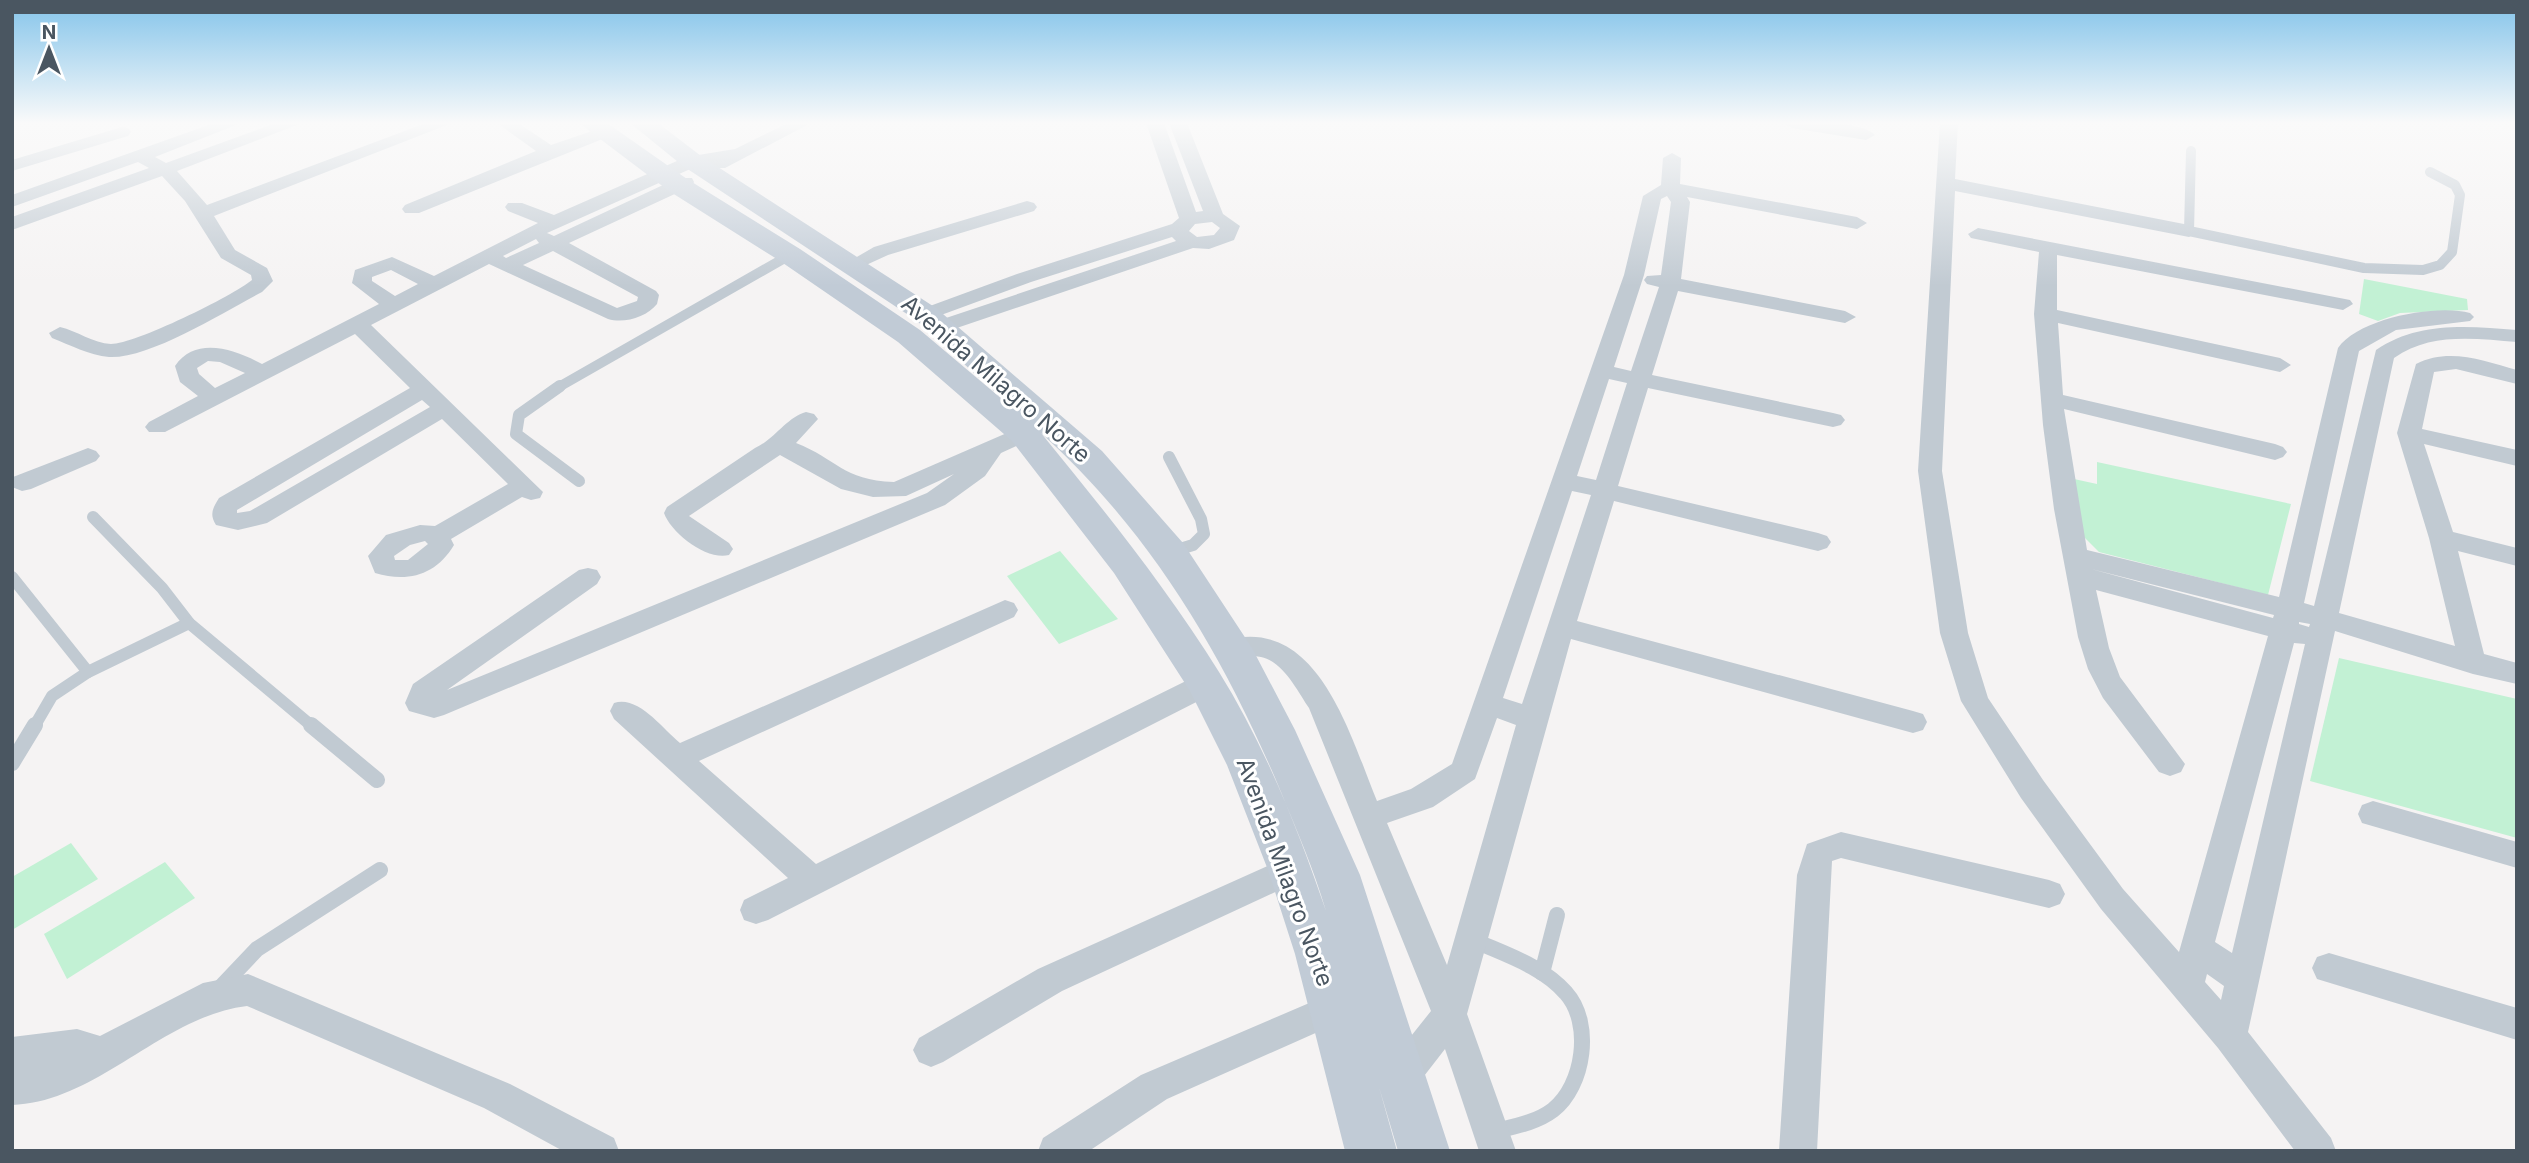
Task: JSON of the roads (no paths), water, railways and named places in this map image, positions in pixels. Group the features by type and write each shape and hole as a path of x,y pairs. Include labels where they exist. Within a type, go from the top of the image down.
{"main road":[{"name":"Avenida Milagro Norte","path":"704,177 790,255 895,325 1024,434 1127,564 1206,684 1248,765 1290,870 1335,1008 1371,1151"},
{"name":"Avenida Milagro Norte","path":"709,177 853,265 934,321 1090,459 1170,552 1233,648 1275,730 1338,875 1424,1151"}],"street":[{"path":"12,201 71,177"},
{"path":"12,224 145,177"},
{"path":"60,333 97,348 116,350 138,344 255,289 262,281 260,272 228,254 204,213 172,177"},
{"path":"204,213 299,177"},
{"path":"412,209 488,177"},
{"path":"157,427 359,326 395,304 554,222 673,177"},
{"path":"508,265 558,243 680,177"},
{"path":"1171,177 1186,229"},
{"path":"934,321 1215,217 1199,177"},
{"path":"1401,1077 1450,1014 1473,940 1532,719 1670,284 1681,202 1670,188 1671,177"},
{"path":"1945,177 1930,471 1954,633 1975,701 2032,789 2112,899 2230,1036 2318,1151"},
{"path":"1945,183 2189,231"},
{"path":"1369,817 1422,798 1464,771 1634,275 1652,196 1670,188 1857,223"},
{"path":"515,207 554,222"},
{"path":"853,265 881,251 1027,207"},
{"path":"485,258 508,265 615,315 633,312 647,304 649,295 558,243 533,233"},
{"path":"1978,234 2343,304"},
{"path":"2051,248 2047,255 2045,314 2052,398 2077,566 2095,649 2106,679 2170,764"},
{"path":"395,304 362,283 362,274 392,263 434,284"},
{"path":"1634,275 1845,317"},
{"path":"2045,314 2280,365"},
{"path":"2187,985 2287,620 2349,348 2362,336 2412,318 2464,317 2517,321"},
{"path":"359,326 528,489 437,536"},
{"path":"2230,1036 2384,355 2406,341 2438,334 2517,336"},
{"path":"213,397 188,377 186,366 192,359 214,353 230,357 263,373"},
{"path":"2473,664 2442,538 2409,433 2424,369 2432,362 2452,363 2517,377"},
{"path":"1601,371 1833,420"},
{"path":"423,390 228,503 224,510 225,519 238,522 258,517 443,409"},
{"path":"2052,398 2274,452"},
{"path":"720,549 680,520 676,513 763,453 778,446 806,418"},
{"path":"2409,433 2517,458"},
{"path":"778,446 791,449 828,473 850,483 873,489 897,490 990,452 1024,434"},
{"path":"588,578 423,692 419,703 434,707 936,499 976,470 990,452"},
{"path":"15,481 88,456"},
{"path":"1564,481 1818,542"},
{"path":"2442,538 2517,557"},
{"path":"2077,566 2321,630 2517,674"},
{"path":"676,758 1005,610"},
{"path":"1562,627 1913,722"},
{"path":"503,637 533,667"},
{"path":"1233,648 1252,643 1274,647 1292,662 1322,704 1450,1014 1495,1141"},
{"path":"756,910 1206,684"},
{"path":"1488,704 1532,719"},
{"path":"624,711 813,881"},
{"path":"2373,814 2517,855"},
{"path":"1798,1151 1813,875 1818,853 1841,845 2049,894"},
{"path":"931,1051 1050,980 1290,870"},
{"path":"2197,948 2242,979"},
{"path":"2329,968 2517,1024"},
{"path":"12,1088 38,1087 71,1074 102,1053 215,994 248,990 497,1096 601,1151"},
{"path":"1056,1151 1154,1087 1335,1008"},
{"path":"12,1054 77,1046 102,1053"}],"lane":[{"path":"2190,177 2189,231 2364,268 2423,270 2440,265 2452,252 2460,195 2455,185 2440,177"},
{"path":"579,481 516,434 519,415 555,388 790,255"},
{"path":"1169,457 1201,519 1204,534 1193,545 1170,552"},
{"path":"93,517 162,588 189,623 377,780"},
{"path":"12,577 88,672"},
{"path":"12,763 52,696 88,672 189,623"},
{"path":"215,994 257,949 380,870"},
{"path":"1542,973 1557,915"},
{"path":"1473,940 1542,973 1575,1002 1581,1020 1583,1040 1571,1092 1538,1121 1495,1141"}]}
